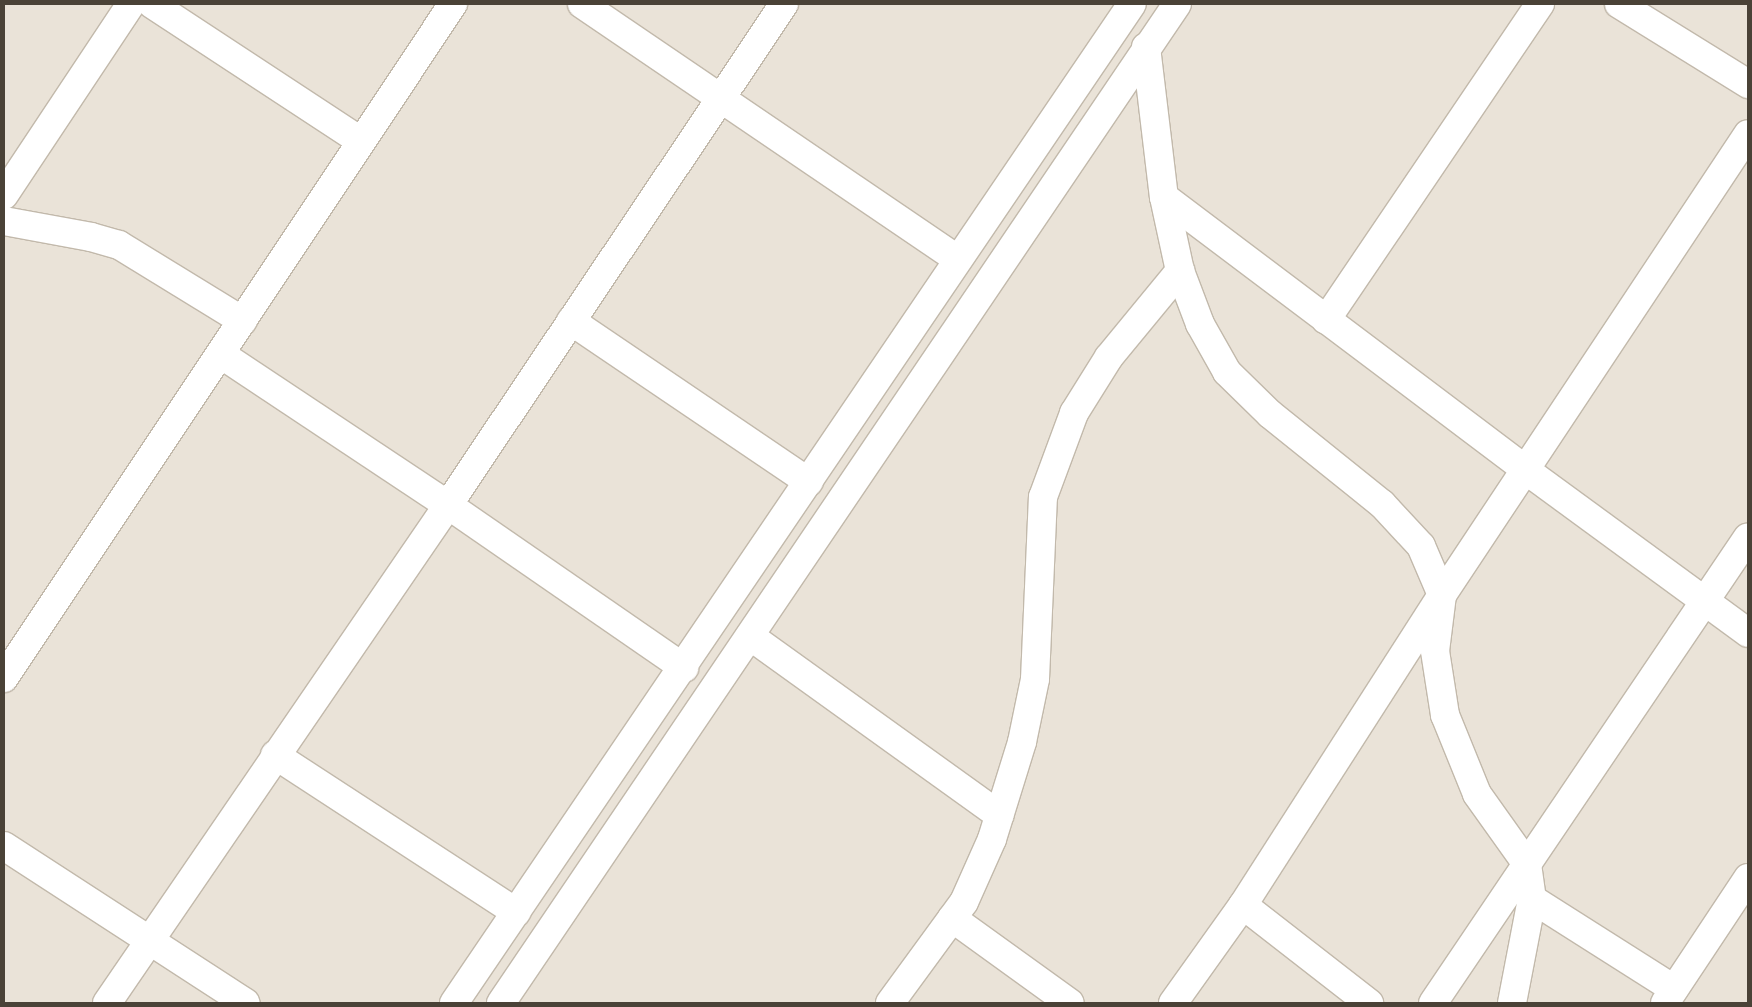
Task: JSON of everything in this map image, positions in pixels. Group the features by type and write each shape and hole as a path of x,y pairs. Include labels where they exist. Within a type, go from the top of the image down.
{"street":[{"path":"4,195 131,4"},
{"path":"152,4 359,140"},
{"path":"4,678 222,354 359,140 453,4"},
{"path":"582,4 957,259"},
{"path":"108,1003 152,942 275,754 448,505 784,4"},
{"path":"454,1003 684,668 957,259 1132,4"},
{"path":"501,1003 1146,47 1177,4"},
{"path":"1326,320 1540,4"},
{"path":"1619,4 1748,84"},
{"path":"1146,47 1164,197 1180,271 1200,324 1227,372 1270,414 1382,504 1421,546 1442,595 1435,652 1445,714 1477,794 1527,864 1532,899 1512,1003"},
{"path":"1173,1003 1243,905 1442,595 1527,471 1748,134"},
{"path":"1164,197 1527,471 1748,633"},
{"path":"4,221 119,245 243,321"},
{"path":"890,1003 964,902 999,814 1022,742 1035,679 1043,497 1074,414 1109,357 1180,271"},
{"path":"572,321 809,482"},
{"path":"222,354 448,505 684,668"},
{"path":"1433,1003 1748,537"},
{"path":"750,636 999,814"},
{"path":"275,754 516,912"},
{"path":"4,846 246,1003"},
{"path":"1532,899 1669,996 1748,878"},
{"path":"1243,905 1369,1003"},
{"path":"952,918 1070,1003"}],"shaded area":[{"path":"4,4 1748,4 1748,1003 4,1003"}]}
